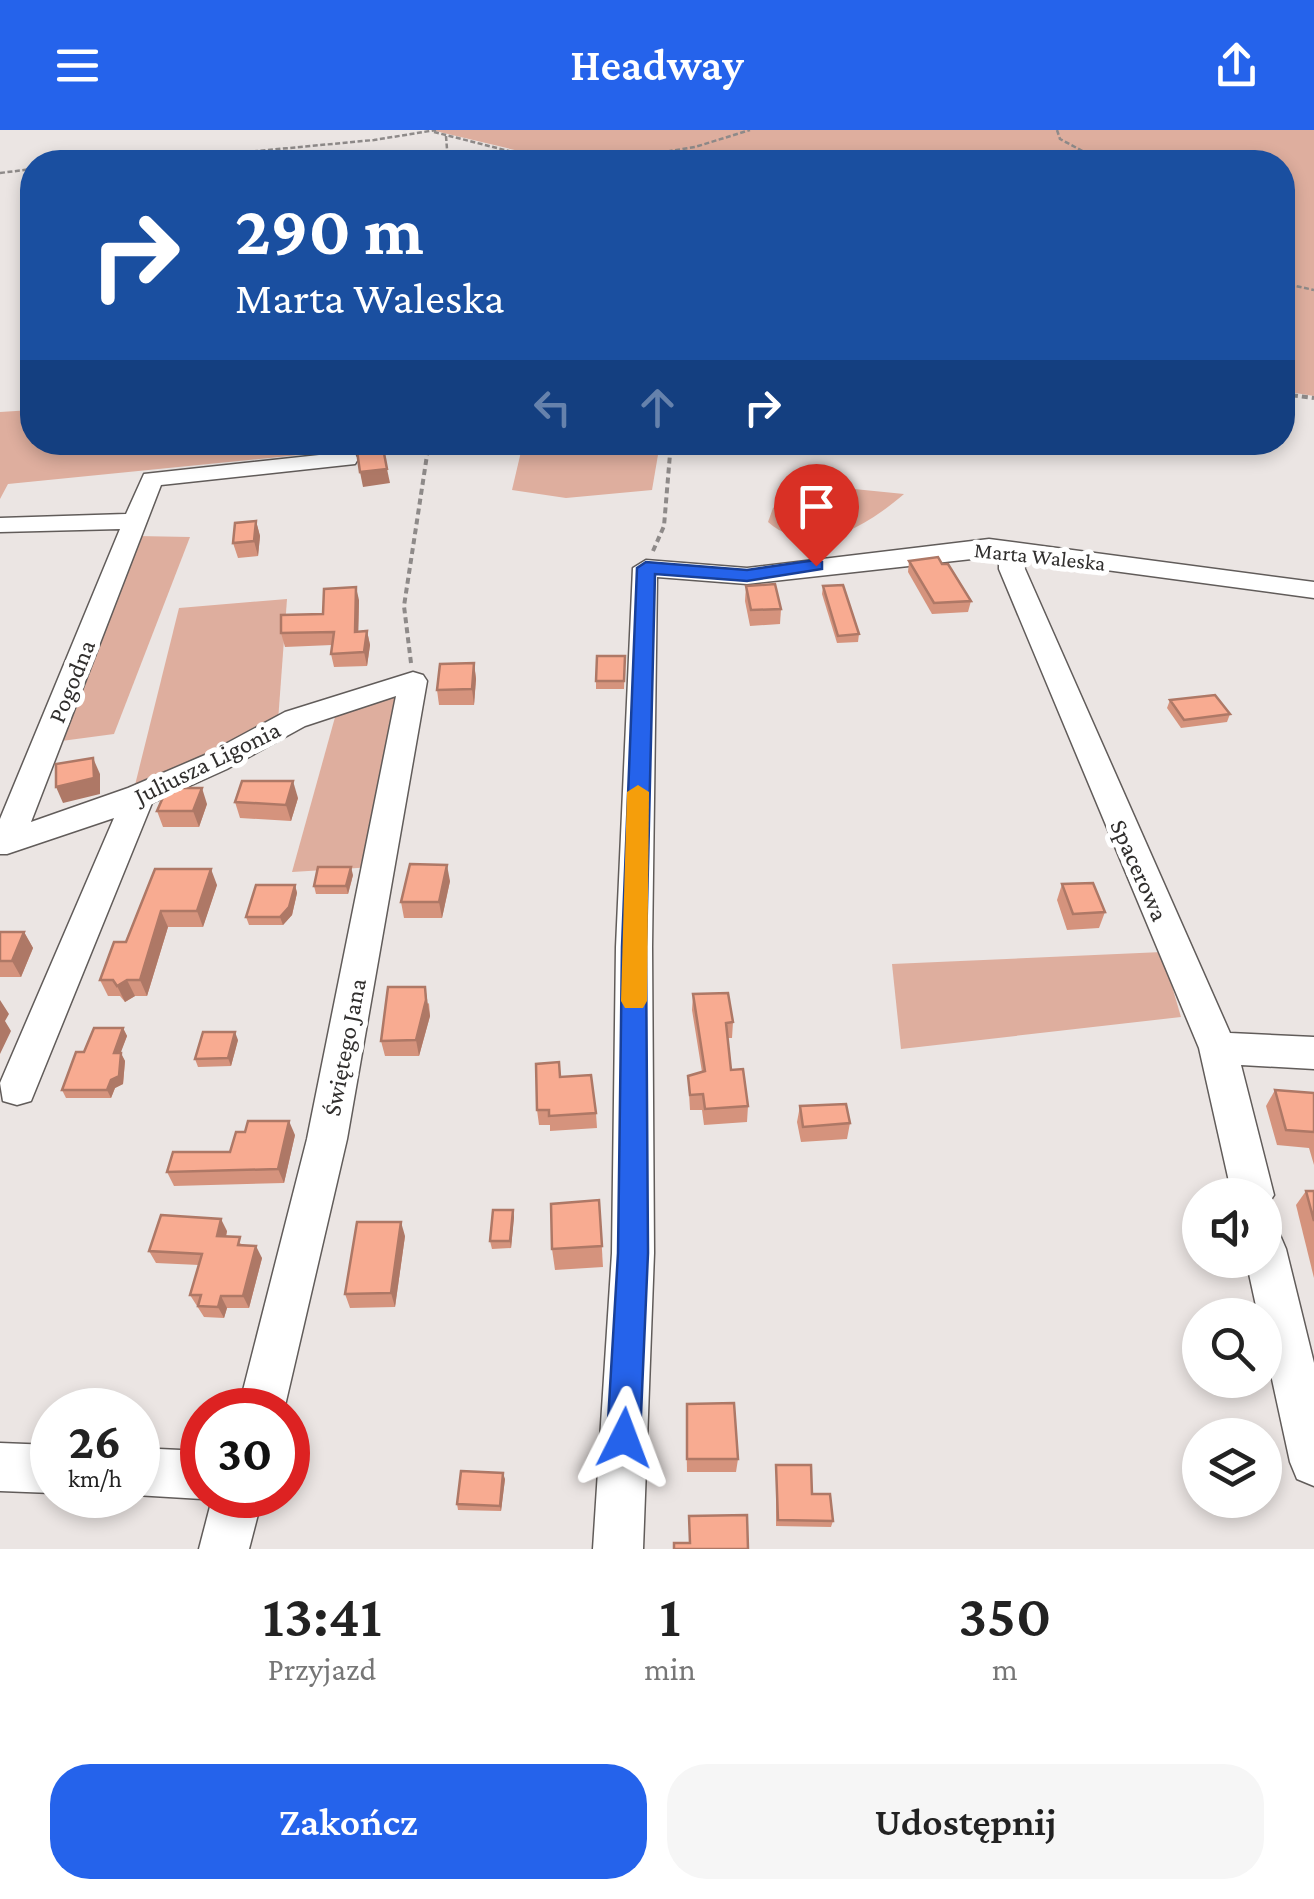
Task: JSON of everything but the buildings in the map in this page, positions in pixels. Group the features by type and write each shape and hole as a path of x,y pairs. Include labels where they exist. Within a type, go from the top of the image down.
{"street":[{"name":"Pogodna","path":"4,842 152,479 347,459"},
{"path":"0,525 134,521"},
{"name":"Marta Waleska","path":"646,568 747,576 963,548 1011,550 1314,590"},
{"name":"Spacerowa","path":"1011,550 1012,568 1076,722 1218,1048 1248,1178"},
{"path":"618,1549 633,1253 634,947 646,568"},
{"name":"Juliusza Ligonia","path":"4,842 139,796 216,762 295,719 413,681"},
{"name":"Świętego Jana","path":"267,1388 297,1280 383,854 413,681"},
{"path":"18,1089 139,796"},
{"path":"1218,1048 1314,1054"},
{"path":"1272,1278 1314,1462"},
{"path":"0,1467 30,1468"},
{"path":"224,1549 232,1518"}],"path":[{"path":"427,130 503,150"},
{"path":"268,150 436,130"},
{"path":"672,150 750,130"},
{"path":"1056,130 1060,139 1080,150"},
{"path":"446,136 447,150"},
{"path":"413,681 404,606 427,455"},
{"path":"646,568 664,526 670,455"}],"shaded area":[{"path":"431,130 1314,130 1314,396 1295,393 1295,150 515,150"},
{"path":"20,411 20,455 299,455 8,484 0,499 0,412"},
{"path":"520,455 658,455 652,490 566,498 512,490"},
{"path":"804,484 904,494 856,527 821,538 803,538 768,522 773,508"},
{"path":"137,536 190,537 114,734 54,742"},
{"path":"287,599 278,721 134,789 179,608"},
{"path":"403,689 374,867 292,872 337,710"},
{"path":"1162,952 1181,1017 901,1049 892,964"}],"slow traffic":[{"path":"634,1001 638,792"}],"route":[{"path":"624,1438 633,1253 634,947 646,568 747,576 816,566"}]}
